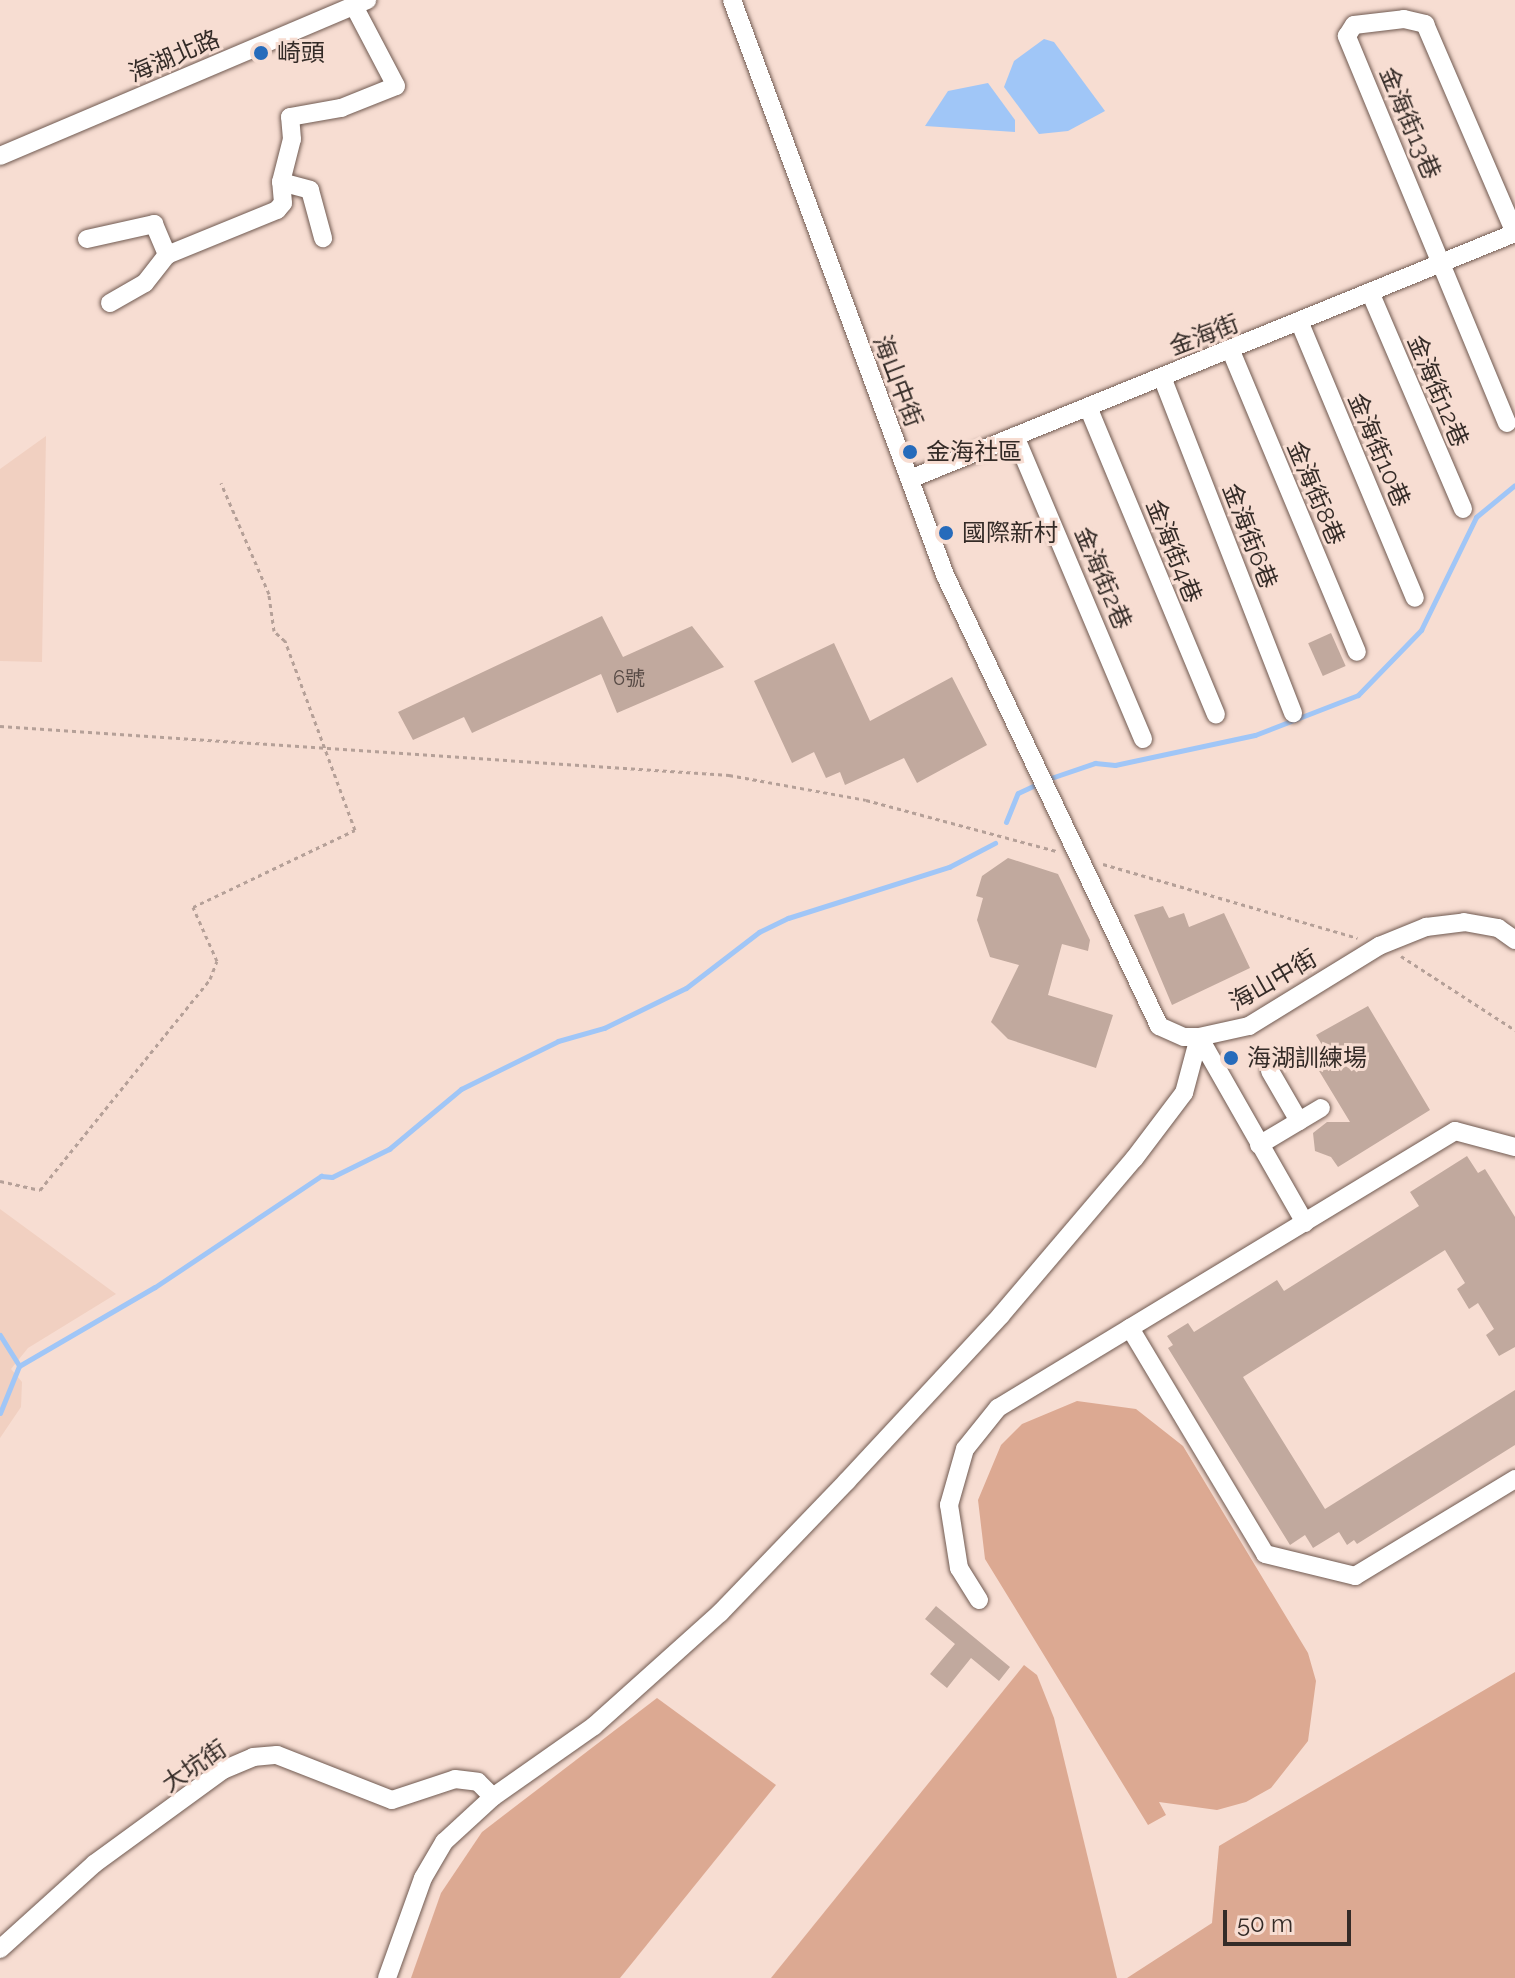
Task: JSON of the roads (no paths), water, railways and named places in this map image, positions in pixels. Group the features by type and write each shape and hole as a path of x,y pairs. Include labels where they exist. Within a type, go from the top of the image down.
{"street":[{"name":"海山中街","path":"732,0 945,575 1159,1026 1184,1037 1199,1037 1249,1026 1379,946 1426,927 1464,922 1498,928 1515,940"},
{"name":"海湖北路","path":"0,156 361,3"},
{"path":"110,303 145,283 167,255 277,210 283,203 281,182 292,139 290,117 341,108 396,86 361,3"},
{"name":"金海街13巷","path":"1442,263 1347,36 1354,25 1378,21 1425,24 1515,233"},
{"path":"281,182 310,190 323,238"},
{"path":"87,239 154,224 167,255"},
{"name":"金海街","path":"910,479 1515,233"},
{"path":"1442,263 1507,423"},
{"name":"金海街12巷","path":"1370,292 1463,509"},
{"name":"金海街10巷","path":"1299,321 1415,598"},
{"name":"金海街8巷","path":"1231,351 1357,652"},
{"name":"金海街6巷","path":"1162,377 1293,713"},
{"name":"金海街4巷","path":"1088,407 1216,714"},
{"name":"金海街2巷","path":"1015,436 1143,739"},
{"path":"1199,1037 1305,1223"},
{"path":"387,1978 423,1878 444,1842 493,1797 594,1726 720,1613 991,1326 1184,1093 1199,1037"},
{"path":"1270,1071 1299,1121"},
{"path":"1259,1145 1321,1108"},
{"path":"979,1600 959,1568 949,1505 965,1449 998,1408 1455,1131 1515,1147"},
{"path":"1130,1328 1265,1554 1355,1576 1515,1479"},
{"name":"大坑街","path":"0,1949 94,1864 223,1770 253,1757 277,1755 392,1800 455,1779 478,1782 493,1797"}],"water":[{"path":"1044,39 1054,42 1105,111 1068,131 1039,134 1004,87 1014,61"},
{"path":"988,83 1015,120 1015,132 925,126 948,91"}],"waterway":[{"path":"1048,779 1095,763 1115,765 1255,735 1358,695 1421,630 1476,517 1515,485"},
{"path":"1006,822 1018,793 1039,783"},
{"path":"0,1335 19,1366 155,1287 321,1176 332,1177 389,1149 461,1089 558,1041 604,1028 686,988 759,932 788,918 949,867 995,843"},
{"path":"0,1413 19,1366"}],"place":[{"name":"崎頭","path":"261,53"},
{"name":"金海社區","path":"910,452"},
{"name":"國際新村","path":"946,533"},
{"name":"海湖訓練場","path":"1231,1058"}]}
